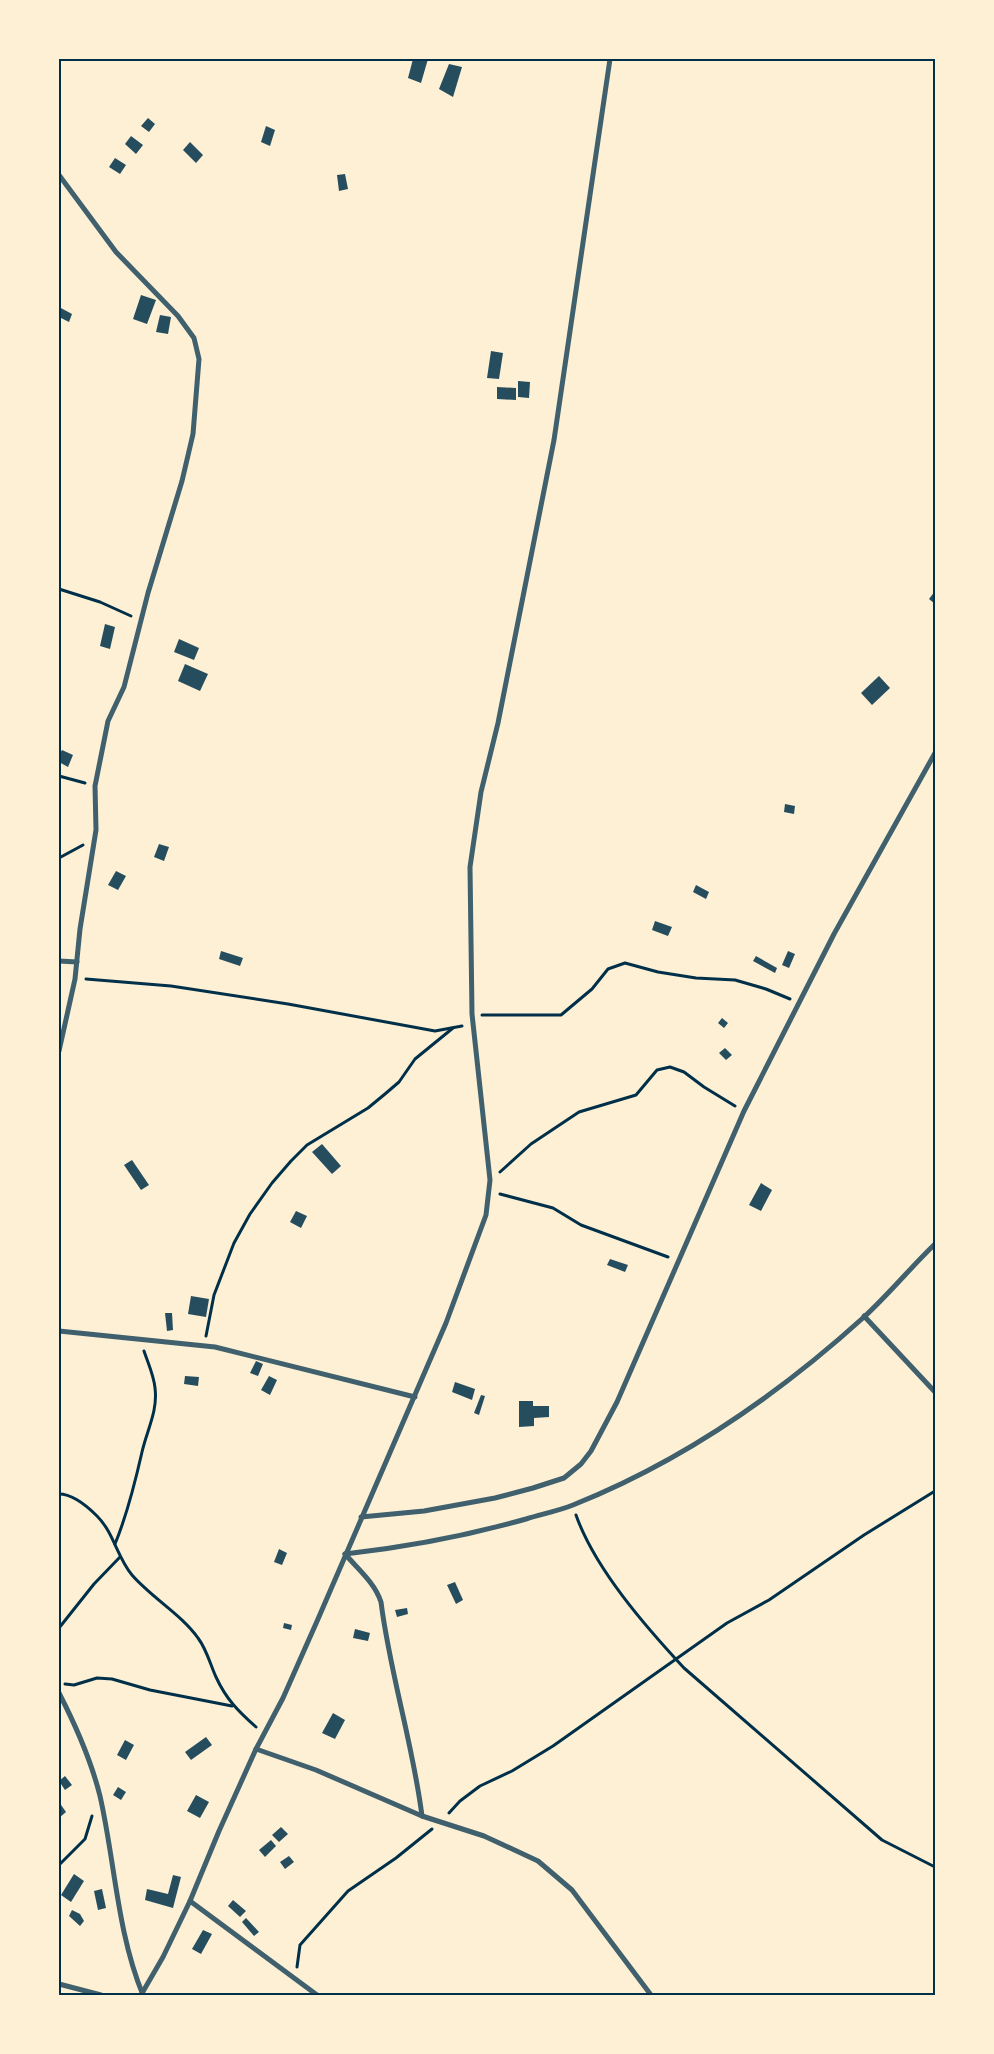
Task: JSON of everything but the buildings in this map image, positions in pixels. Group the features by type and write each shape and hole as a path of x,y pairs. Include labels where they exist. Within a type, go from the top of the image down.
{"street":[{"path":"142,1995 164,1957 256,1749 287,1689 397,1434 415,1397 446,1323 486,1215 490,1180 472,1014 470,867 479,802 498,723 554,440 610,59"},
{"path":"59,175 116,252 178,316 194,338 199,359 193,434 182,480 141,620 124,687 108,721 95,786 96,830 75,978 59,1051"},
{"path":"362,1517 424,1510 495,1498 533,1488 564,1478 591,1451 616,1402 744,1111 871,865 935,752"},
{"path":"59,961 77,962"},
{"path":"345,1554 407,1547 464,1536 572,1505 652,1470 695,1444 779,1387 864,1316 935,1244"},
{"path":"864,1316 935,1392"},
{"path":"59,1331 215,1347 415,1397"},
{"path":"345,1554 370,1582 379,1598 391,1664 417,1777 422,1816"},
{"path":"59,1693 90,1762 100,1796 119,1909 142,1995"},
{"path":"256,1749 316,1770 422,1816 484,1836 538,1861 572,1890 651,1995"},
{"path":"190,1901 317,1995"},
{"path":"59,1984 101,1995"}],"path":[{"path":"59,588 100,602 141,620"},
{"path":"59,776 95,786"},
{"path":"59,858 95,839"},
{"path":"472,1014 561,1016 592,989 608,969 626,964 658,972 696,978 735,980 766,989 799,1003"},
{"path":"75,978 171,986 435,1031 473,1024"},
{"path":"204,1346 214,1295 234,1243 250,1214 272,1183 290,1161 308,1145 368,1108 399,1082 415,1059 454,1028"},
{"path":"490,1180 531,1144 579,1112 636,1095 657,1070 670,1068 684,1072 704,1088 744,1111"},
{"path":"489,1190 553,1208 581,1225 642,1246 678,1261"},
{"path":"115,1545 139,1469 156,1400 155,1386 140,1340"},
{"path":"298,1980 296,1964 300,1944 310,1932 348,1892 416,1843 460,1801 480,1786 512,1771 553,1746 727,1623 769,1600 864,1535 935,1491"},
{"path":"59,1494 67,1494 86,1506 98,1517 109,1532 120,1557 131,1574 198,1638 216,1678 233,1706 264,1734"},
{"path":"572,1505 579,1524 595,1554 654,1637 676,1659 882,1840 935,1867"},
{"path":"59,1628 94,1584 120,1557"},
{"path":"59,1684 74,1684 97,1678 105,1678 150,1690 233,1706"},
{"path":"59,1865 85,1839 100,1796"}]}
